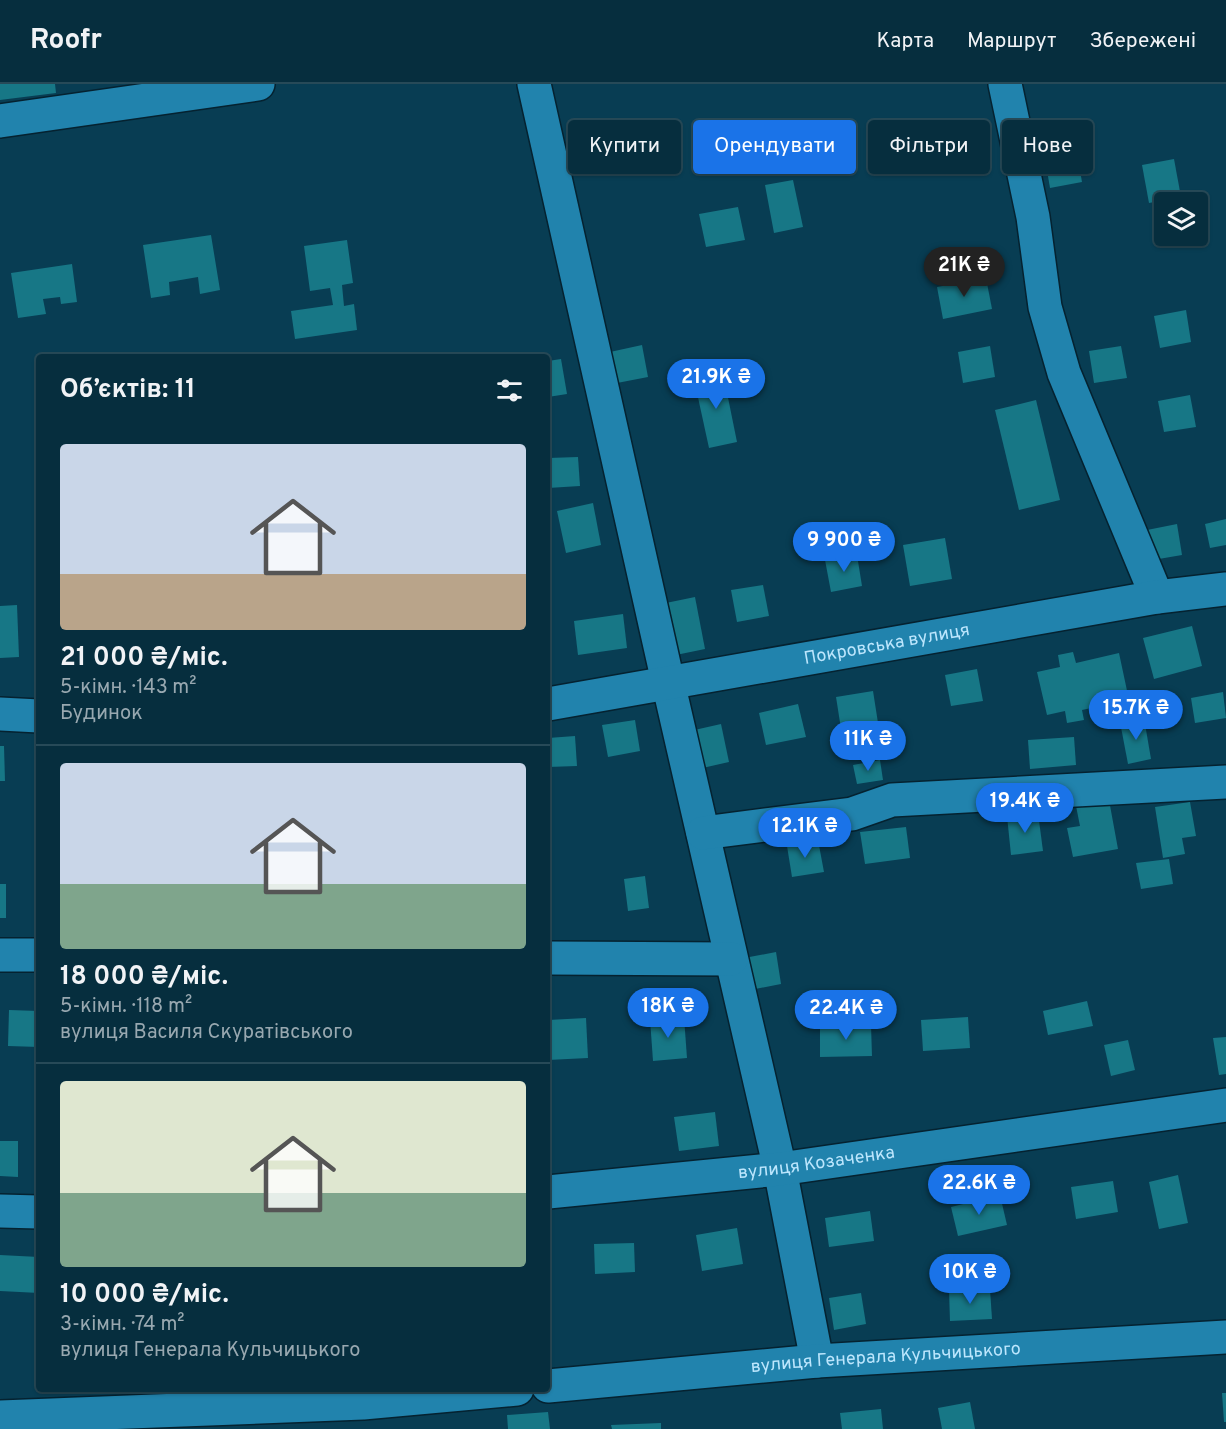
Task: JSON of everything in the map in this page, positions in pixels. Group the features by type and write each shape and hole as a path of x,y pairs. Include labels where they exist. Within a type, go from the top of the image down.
{"street":[{"path":"0,121 258,84"},
{"path":"534,84 780,1169 817,1361"},
{"path":"1005,84 1033,217 1045,307 1064,373 1157,597"},
{"name":"Покровська вулиця","path":"550,704 1157,597 1226,589"},
{"path":"0,714 36,716"},
{"path":"703,833 852,814 892,800 1226,782"},
{"path":"0,955 36,955"},
{"path":"550,958 732,958"},
{"name":"вулиця Козаченка","path":"550,1192 780,1169 1226,1105"},
{"path":"0,1211 36,1212"},
{"name":"вулиця Генерала Кульчицького","path":"550,1386 817,1361 1226,1337"},
{"path":"0,1417 364,1407 492,1392"}],"building":[{"path":"0,84 55,84 56,93 0,100"},
{"path":"1174,159 1180,192 1154,192 1154,202 1149,203 1142,165"},
{"path":"1048,174 1081,174 1082,182 1050,188"},
{"path":"793,180 803,227 774,233 765,185"},
{"path":"738,207 745,240 706,247 699,214"},
{"path":"211,235 220,290 200,294 198,277 169,282 170,295 151,298 143,245"},
{"path":"347,240 353,283 342,285 344,306 354,304 357,330 295,339 291,311 333,305 330,288 310,291 304,246"},
{"path":"72,264 77,302 61,304 60,297 43,299 46,314 18,318 11,273"},
{"path":"986,278 992,309 943,319 937,287"},
{"path":"1186,310 1191,342 1160,348 1154,316"},
{"path":"642,345 648,377 617,383 610,352"},
{"path":"990,346 995,377 963,383 958,352"},
{"path":"1121,346 1127,378 1094,383 1089,351"},
{"path":"561,359 567,394 550,397 550,361"},
{"path":"723,373 737,442 709,448 694,379"},
{"path":"1190,395 1196,427 1164,432 1158,401"},
{"path":"1036,400 1060,500 1019,510 995,410"},
{"path":"578,457 580,486 550,488 550,458"},
{"path":"593,503 601,545 566,553 557,511"},
{"path":"1226,519 1226,545 1210,548 1205,524"},
{"path":"1177,524 1182,555 1147,561 1142,531"},
{"path":"945,538 952,579 910,586 903,545"},
{"path":"857,555 862,586 831,592 825,560"},
{"path":"763,585 769,616 737,622 731,590"},
{"path":"695,597 705,649 671,656 661,604"},
{"path":"17,605 19,657 0,658 0,606"},
{"path":"623,614 627,648 578,655 574,621"},
{"path":"1192,626 1202,666 1154,679 1143,638"},
{"path":"1073,652 1076,663 1119,653 1129,700 1082,710 1084,720 1067,723 1065,711 1047,715 1037,672 1060,667 1058,655"},
{"path":"977,669 983,701 951,706 945,675"},
{"path":"873,691 878,723 841,729 836,697"},
{"path":"1223,692 1226,718 1195,723 1191,698"},
{"path":"798,704 806,737 766,745 759,713"},
{"path":"1144,718 1151,759 1128,764 1120,722"},
{"path":"635,720 640,751 608,757 602,725"},
{"path":"721,724 729,762 698,769 690,731"},
{"path":"575,736 577,766 550,767 550,738"},
{"path":"1074,737 1076,765 1030,769 1028,740"},
{"path":"0,746 4,746 5,781 0,781"},
{"path":"880,760 883,780 857,784 853,765"},
{"path":"1109,800 1118,849 1073,857 1067,828 1080,826 1076,806"},
{"path":"1190,802 1196,836 1182,838 1185,854 1163,858 1155,807"},
{"path":"1038,813 1043,851 1011,855 1007,816"},
{"path":"906,827 910,858 865,864 860,832"},
{"path":"818,840 824,872 792,877 787,846"},
{"path":"1169,859 1173,884 1141,889 1136,863"},
{"path":"645,876 649,908 628,911 624,879"},
{"path":"0,884 6,884 6,918 0,918"},
{"path":"776,952 781,984 750,990 744,958"},
{"path":"1087,1001 1093,1026 1048,1035 1043,1011"},
{"path":"9,1010 36,1011 36,1047 8,1046"},
{"path":"684,1017 687,1058 653,1061 650,1019"},
{"path":"968,1017 970,1048 923,1051 921,1020"},
{"path":"586,1018 588,1058 550,1060 550,1020"},
{"path":"871,1025 872,1056 820,1057 820,1026"},
{"path":"1226,1037 1226,1074 1219,1075 1213,1038"},
{"path":"1128,1040 1135,1070 1111,1076 1104,1045"},
{"path":"715,1112 719,1146 679,1151 674,1117"},
{"path":"0,1141 18,1141 18,1177 0,1176"},
{"path":"1178,1175 1188,1223 1159,1229 1149,1182"},
{"path":"1113,1181 1118,1212 1076,1219 1071,1187"},
{"path":"1000,1195 1007,1225 958,1236 951,1207"},
{"path":"870,1211 874,1241 829,1247 825,1218"},
{"path":"737,1228 743,1264 702,1271 696,1235"},
{"path":"634,1243 635,1272 595,1274 594,1244"},
{"path":"0,1255 36,1257 36,1293 0,1291"},
{"path":"990,1289 992,1319 950,1321 949,1290"},
{"path":"861,1293 866,1324 834,1330 829,1298"},
{"path":"1222,1393 1226,1393 1226,1422 1224,1422"},
{"path":"970,1402 975,1429 942,1429 938,1408"},
{"path":"881,1409 883,1429 842,1429 840,1413"},
{"path":"548,1412 550,1429 508,1429 507,1415"},
{"path":"661,1423 661,1429 612,1429 611,1425"}]}
